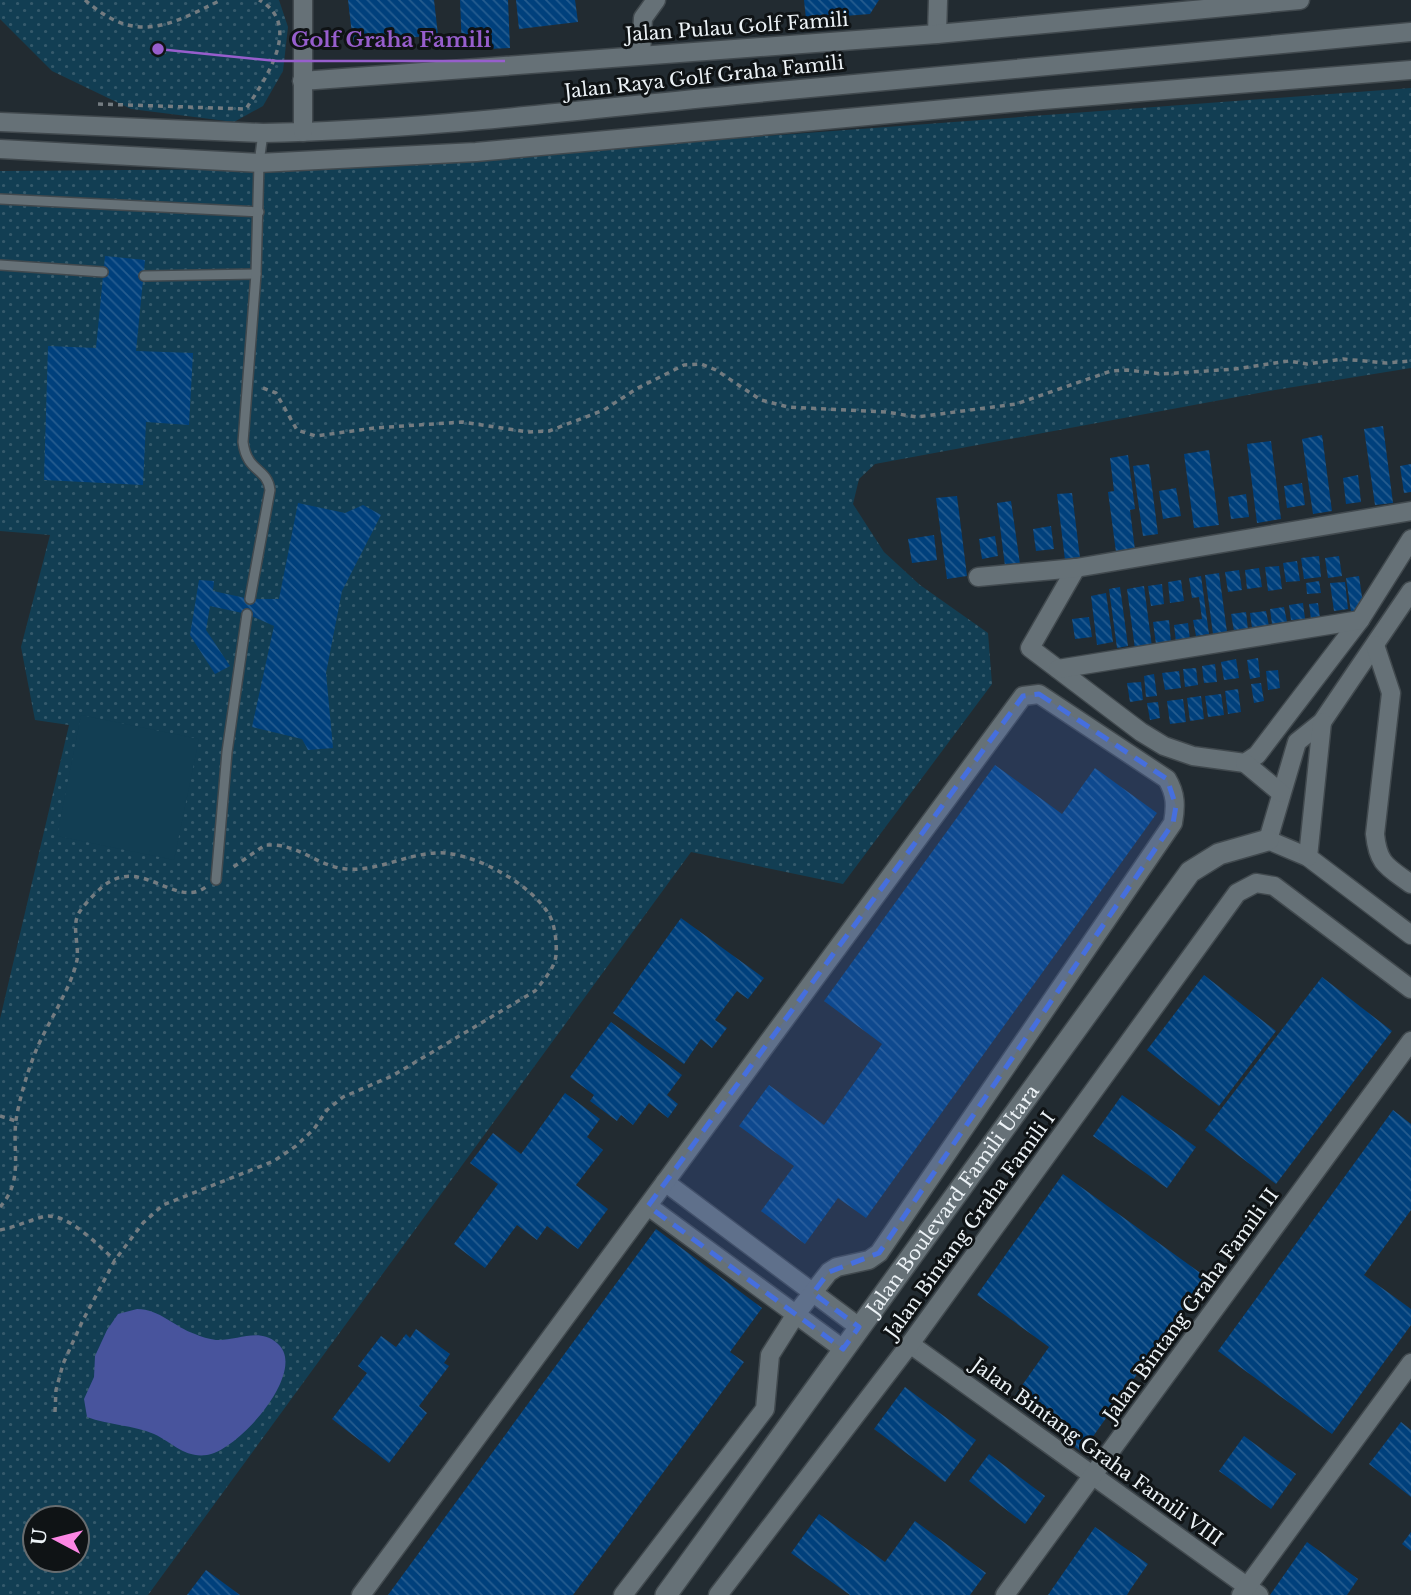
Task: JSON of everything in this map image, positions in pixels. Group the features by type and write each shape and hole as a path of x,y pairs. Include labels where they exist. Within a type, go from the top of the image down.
{"street":[{"path":"303,0 303,132"},
{"path":"641,54 643,18 656,0"},
{"path":"937,0 937,34"},
{"name":"Jalan Pulau Golf Famili","path":"302,81 937,34 1228,3 1300,0"},
{"name":"Jalan Raya Golf Graha Famili","path":"0,122 263,133 303,132 475,120 1047,64 1411,32"},
{"path":"0,149 259,163 475,152 1411,70"},
{"path":"475,120 475,152"},
{"path":"978,577 1076,568 1411,511"},
{"path":"1245,763 1257,755 1270,740 1360,620 1411,539"},
{"path":"1076,568 1030,648 1141,732 1164,746 1193,755 1245,763 1281,793"},
{"path":"1411,591 1322,722 1297,742 1268,840 1308,857 1411,935"},
{"path":"1058,669 1360,620"},
{"path":"1375,645 1391,693 1375,834 1377,853 1388,867 1411,884"},
{"path":"361,1595 1023,696 1039,694 1167,779 1173,789 1176,806 1173,823 879,1253 869,1260 837,1267 829,1272 796,1314 770,1355 765,1409 622,1595"},
{"path":"1308,857 1322,722"},
{"name":"Jalan Boulevard Famili Utara","path":"666,1595 1190,872 1219,855 1268,840"},
{"name":"Jalan Bintang Graha Famili I","path":"718,1595 910,1344 1237,893 1256,883 1274,886 1411,989"},
{"name":"Jalan Bintang Graha Famili II","path":"1005,1595 1411,1041"},
{"path":"665,1182 859,1327"},
{"path":"648,1206 844,1349"},
{"name":"Jalan Bintang Graha Famili VIII","path":"910,1344 1093,1474 1249,1592"},
{"path":"1249,1592 1411,1363"}],"lane":[{"path":"250,599 270,490 269,481 251,467 244,455 243,442 256,274 259,163 263,133"},
{"path":"0,199 259,212"},
{"path":"0,265 103,272"},
{"path":"144,276 256,274"},
{"path":"216,880 227,752 247,614"}],"path":[{"path":"85,0 119,23 157,28 174,23 221,0"},
{"path":"97,104 246,109 271,70 278,47 279,21 271,8 259,0"},
{"path":"248,382 276,393 297,430 316,436 374,428 462,422 528,432 549,431 604,410 636,388 684,365 701,364 716,370 761,400 788,407 886,412 918,417 1016,404 1111,372 1127,370 1162,374 1235,369 1289,361 1307,364 1343,359 1386,363 1411,361"},
{"path":"0,1207 10,1195 14,1181 16,1121 25,1083 77,961 77,916 103,886 127,874 153,880 180,892 200,891 265,845 287,847 317,862 345,869 368,868 421,853 447,853 472,859 511,879 534,897 550,915 555,933 556,956 548,975 535,991 392,1076 344,1097 327,1110 314,1129 296,1146 274,1161 163,1205 143,1223 115,1259 63,1364 55,1390 55,1412"},
{"path":"0,1116 16,1121"},
{"path":"0,1230 54,1215 66,1219 115,1259"}],"highlighted area":[{"path":"1039,694 1167,779 1176,806 1173,823 879,1253 829,1272 813,1293 859,1327 843,1349 648,1206 1023,696"}],"shaded area":[{"path":"0,0 279,0 288,27 283,71 263,106 234,122 131,109 52,71 0,19"},
{"path":"1411,88 1411,368 1275,390 875,464 859,479 853,504 884,552 920,585 988,633 992,684 843,884 691,852 148,1595 0,1595 0,1019 69,725 35,720 21,647 50,535 0,531 0,171 252,169 455,159"},
{"path":"81,715 199,739 174,860 57,836"}],"water":[{"path":"137,1309 153,1312 187,1331 211,1339 224,1340 255,1335 270,1338 277,1343 285,1355 284,1371 278,1389 266,1408 236,1440 207,1455 192,1454 146,1431 87,1417 84,1399 94,1377 95,1356 107,1330 118,1314"}],"building":[{"path":"348,0 434,0 438,35 353,43"},
{"path":"460,0 508,0 510,48 462,50"},
{"path":"516,0 575,0 578,22 519,29"},
{"path":"804,0 879,0 870,14 806,19"},
{"path":"105,256 145,260 136,351 193,353 189,425 146,422 143,485 44,480 48,346 96,348"},
{"path":"1383,426 1393,503 1375,505 1364,429"},
{"path":"1322,435 1332,511 1313,514 1302,439"},
{"path":"1271,441 1281,519 1257,523 1247,444"},
{"path":"1209,450 1219,525 1194,528 1184,454"},
{"path":"1128,455 1135,509 1130,510 1135,550 1116,552 1108,492 1114,491 1110,458"},
{"path":"1149,464 1158,534 1143,536 1133,466"},
{"path":"1411,464 1411,492 1404,493 1400,466"},
{"path":"1358,475 1361,502 1346,504 1343,478"},
{"path":"1302,483 1305,505 1287,508 1284,486"},
{"path":"1176,488 1181,516 1163,519 1159,491"},
{"path":"1072,493 1080,558 1065,560 1057,494"},
{"path":"1246,494 1249,517 1231,519 1228,497"},
{"path":"957,496 967,576 947,579 936,498"},
{"path":"1011,501 1020,564 1005,566 997,503"},
{"path":"298,503 345,513 363,505 381,515 342,591 326,673 333,748 308,750 302,739 252,727 274,626 247,614 210,606 206,630 230,666 215,674 190,635 199,580 214,581 213,591 250,599 279,599"},
{"path":"1051,526 1054,549 1036,551 1033,529"},
{"path":"934,535 937,560 912,563 908,539"},
{"path":"995,536 998,556 982,559 979,539"},
{"path":"1319,556 1321,577 1304,579 1301,558"},
{"path":"1339,556 1342,576 1328,578 1325,558"},
{"path":"1297,561 1300,581 1286,582 1283,563"},
{"path":"1279,566 1282,589 1268,591 1265,567"},
{"path":"1259,568 1262,587 1247,589 1245,570"},
{"path":"1239,570 1242,590 1228,592 1225,572"},
{"path":"1219,573 1227,632 1213,634 1205,575"},
{"path":"1201,576 1209,634 1196,636 1193,620 1202,619 1199,597 1192,598 1189,578"},
{"path":"1359,576 1364,611 1351,612 1346,578"},
{"path":"1181,580 1184,601 1170,603 1168,582"},
{"path":"1319,581 1321,593 1307,594 1306,583"},
{"path":"1345,582 1348,609 1334,611 1330,583"},
{"path":"1162,584 1164,604 1151,606 1148,586"},
{"path":"1144,586 1152,647 1135,649 1127,589"},
{"path":"1120,587 1128,646 1117,648 1109,589"},
{"path":"1106,593 1113,642 1097,645 1091,596"},
{"path":"1303,603 1305,619 1291,620 1289,605"},
{"path":"1318,603 1320,618 1311,619 1309,604"},
{"path":"1284,607 1287,622 1272,624 1270,609"},
{"path":"1266,611 1269,626 1252,628 1250,613"},
{"path":"1246,612 1248,629 1234,631 1231,614"},
{"path":"1089,617 1092,637 1075,639 1072,619"},
{"path":"1169,620 1171,642 1156,644 1153,622"},
{"path":"1188,623 1190,640 1176,642 1174,625"},
{"path":"1258,658 1260,677 1250,679 1247,660"},
{"path":"1236,659 1239,678 1224,680 1221,662"},
{"path":"1215,664 1217,682 1204,683 1202,666"},
{"path":"1196,668 1198,685 1185,687 1183,669"},
{"path":"1278,670 1280,688 1268,690 1266,671"},
{"path":"1179,671 1181,688 1165,690 1162,673"},
{"path":"1154,674 1157,696 1146,697 1144,676"},
{"path":"1141,682 1143,700 1130,702 1127,683"},
{"path":"1261,683 1264,701 1254,703 1251,684"},
{"path":"1238,689 1241,712 1228,714 1225,691"},
{"path":"1221,694 1224,715 1208,717 1205,696"},
{"path":"1201,696 1204,719 1190,721 1187,698"},
{"path":"1183,699 1186,722 1170,724 1167,701"},
{"path":"1158,702 1160,718 1150,720 1147,703"},
{"path":"995,765 1062,814 1095,768 1157,813 866,1218 838,1198 805,1244 761,1211 794,1166 739,1126 769,1085 824,1125 882,1044 824,1001"},
{"path":"681,918 764,978 748,999 737,991 715,1020 727,1028 712,1048 701,1039 684,1064 613,1013"},
{"path":"1204,975 1276,1031 1219,1106 1147,1050"},
{"path":"1322,977 1392,1031 1276,1184 1205,1130"},
{"path":"611,1022 682,1075 667,1095 678,1104 668,1118 649,1103 633,1125 621,1115 617,1121 590,1101 594,1095 570,1077"},
{"path":"565,1093 600,1119 587,1137 603,1150 576,1185 608,1209 578,1249 547,1226 537,1240 517,1225 485,1268 454,1244 498,1184 470,1163 493,1133 521,1154"},
{"path":"1122,1095 1196,1147 1167,1188 1093,1136"},
{"path":"1393,1110 1411,1124 1411,1210 1364,1275 1411,1309 1411,1325 1332,1434 1218,1351"},
{"path":"1063,1174 1206,1277 1082,1452 1011,1401 1049,1347 977,1295"},
{"path":"656,1229 762,1308 730,1352 744,1362 619,1533 573,1595 388,1595"},
{"path":"416,1329 450,1354 444,1363 449,1366 419,1406 427,1413 389,1463 332,1419 367,1373 358,1366 381,1336 396,1347 406,1334 410,1338"},
{"path":"905,1387 976,1440 945,1482 874,1429"},
{"path":"1401,1422 1411,1430 1411,1497 1369,1464"},
{"path":"1244,1436 1296,1474 1271,1509 1219,1471"},
{"path":"989,1454 1045,1496 1025,1524 969,1481"},
{"path":"819,1514 885,1562 915,1521 986,1573 970,1595 850,1595 791,1553"},
{"path":"1095,1527 1148,1564 1127,1595 1048,1595"},
{"path":"1411,1532 1411,1551 1402,1544"},
{"path":"1307,1542 1358,1579 1347,1595 1270,1595"},
{"path":"206,1570 240,1595 187,1595"}],"place":[{"name":"Golf Graha Famili","path":"158,49"}]}
